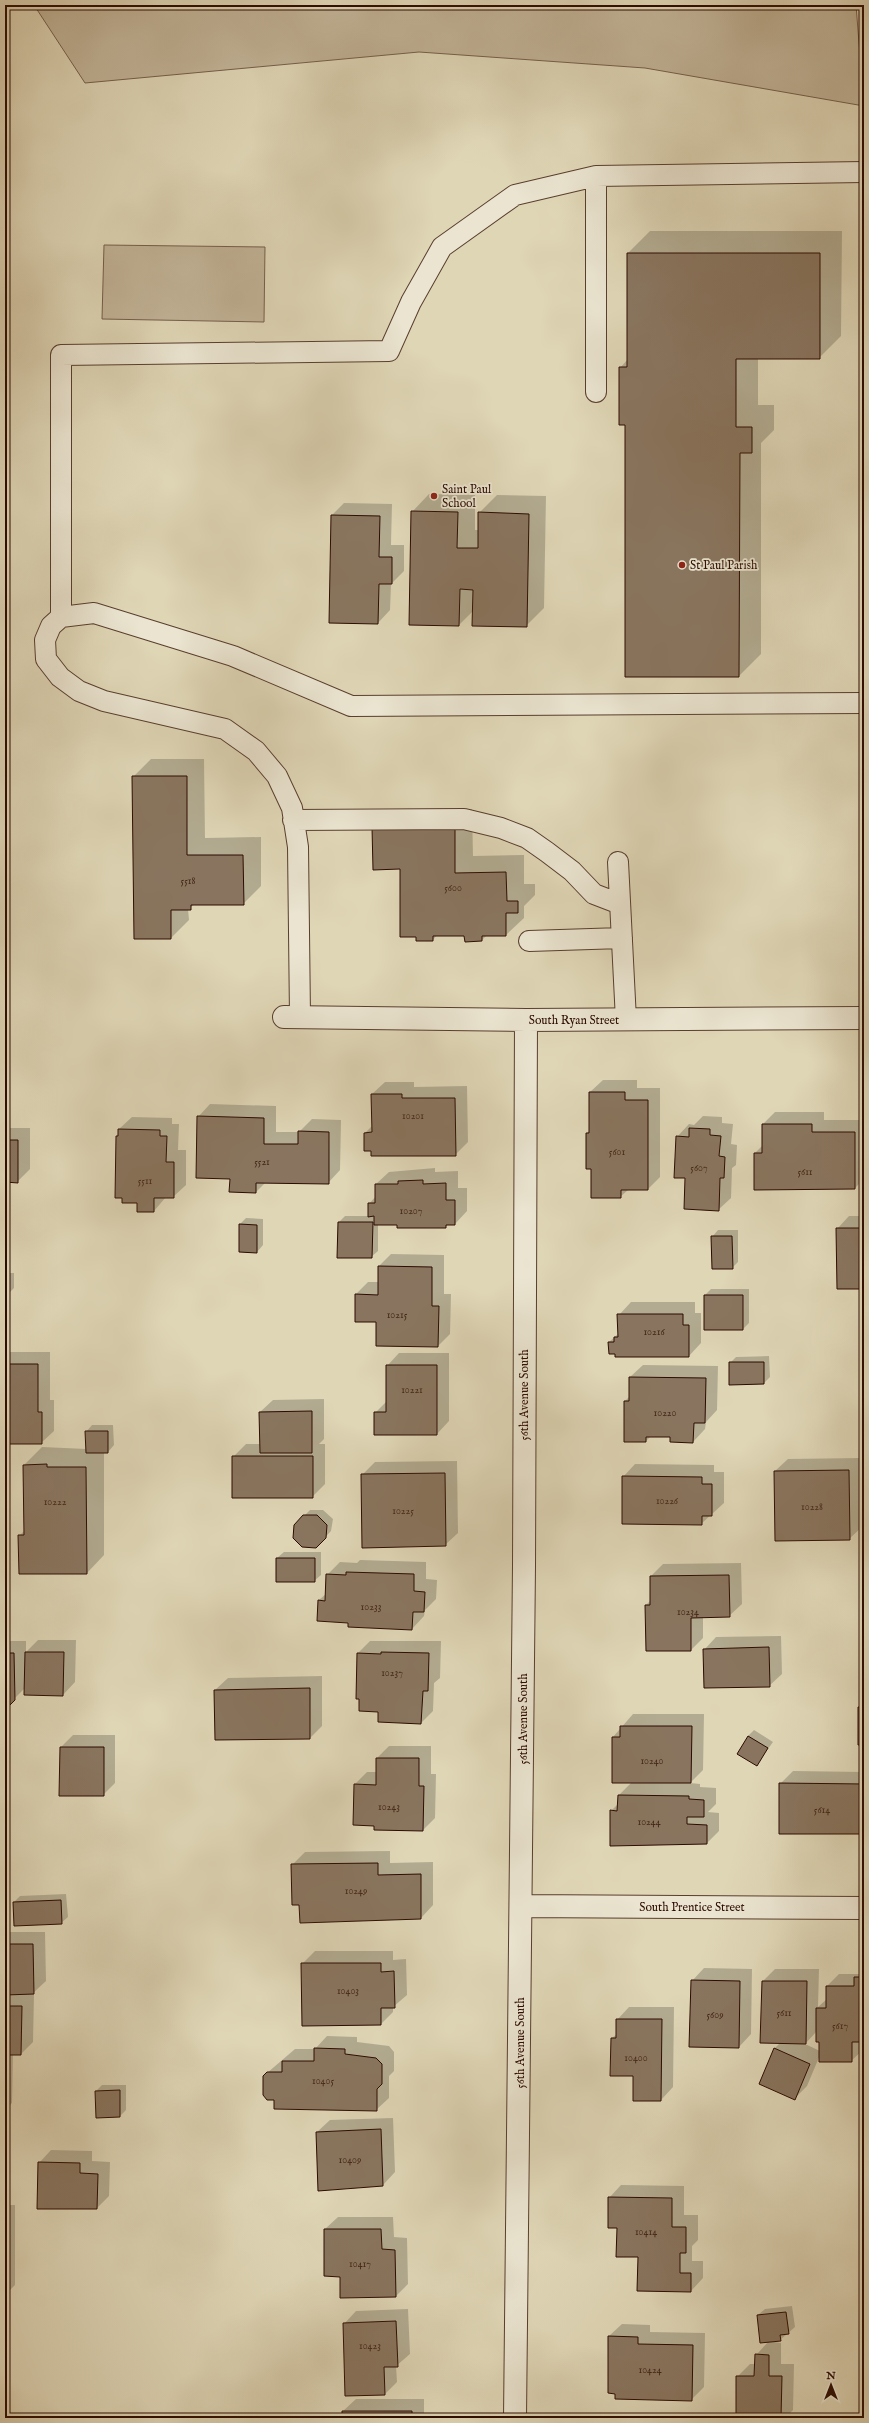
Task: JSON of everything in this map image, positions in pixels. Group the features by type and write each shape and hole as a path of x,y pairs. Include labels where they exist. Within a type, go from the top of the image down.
{"street":[{"name":"South Ryan Street","path":"292,1017 526,1020 864,1018"},
{"name":"56th Avenue South","path":"515,2418 521,1906 526,1020"},
{"name":"South Prentice Street","path":"521,1906 864,1908"}],"lane":[{"path":"61,616 61,355 389,351 412,302 442,247 515,196 596,176 864,172"},
{"path":"596,176 596,392"},
{"path":"292,1017 298,847 292,808 277,776 256,751 225,729 104,701 79,691 60,677 46,659 45,640 51,626 61,616 94,614 233,656 351,706 864,703"},
{"path":"293,820 464,819 502,828 527,838 547,852 572,871 594,894 620,904"},
{"path":"618,862 626,1020"},
{"path":"529,941 622,938"}],"shaded area":[{"path":"34,5 856,5 864,106 645,68 419,52 85,83"},
{"path":"104,245 265,247 264,322 102,319"}],"building":[{"name":"St Paul Parish","path":"627,253 820,253 820,359 736,359 736,427 752,427 752,453 740,453 739,677 625,677 625,425 619,425 619,367 627,367"},
{"path":"411,511 458,512 457,548 478,548 478,512 529,514 527,627 472,626 473,590 460,589 459,626 409,625"},
{"path":"331,515 380,516 379,557 392,557 392,584 379,584 378,624 329,623"},
{"path":"132,776 187,776 187,855 243,855 244,905 191,905 191,910 171,910 171,939 134,939"},
{"path":"455,826 455,873 506,872 507,901 518,901 518,913 506,913 506,936 482,936 482,941 465,942 464,936 433,936 433,941 416,941 416,937 400,937 400,869 373,870 372,827"},
{"path":"589,1092 625,1092 625,1100 648,1100 648,1190 621,1190 621,1198 591,1198 591,1169 586,1169 586,1133 589,1133"},
{"path":"371,1094 402,1094 402,1098 455,1098 456,1156 371,1156 371,1151 364,1151 364,1133 372,1132"},
{"path":"197,1116 264,1118 264,1144 298,1144 298,1131 329,1132 329,1184 256,1183 256,1193 229,1192 230,1179 196,1178"},
{"path":"762,1124 812,1124 812,1132 855,1132 855,1189 754,1190 754,1153 762,1153"},
{"path":"689,1128 710,1129 710,1135 721,1136 719,1156 725,1157 724,1178 720,1178 719,1211 684,1209 685,1178 674,1178 676,1136 689,1137"},
{"path":"118,1129 160,1130 160,1136 167,1136 166,1162 174,1162 174,1198 154,1198 154,1212 137,1212 137,1203 122,1203 122,1198 115,1198 116,1136 118,1136"},
{"path":"5,1140 18,1140 18,1183 5,1182"},
{"path":"423,1180 423,1184 446,1183 446,1200 455,1200 455,1225 446,1225 446,1228 397,1228 397,1225 374,1225 374,1216 368,1217 368,1203 375,1203 375,1184 398,1184 398,1181"},
{"path":"338,1222 373,1222 372,1258 337,1258"},
{"path":"239,1224 257,1225 257,1253 239,1252"},
{"path":"836,1228 864,1228 864,1289 837,1289"},
{"path":"711,1236 732,1236 733,1269 712,1269"},
{"path":"378,1266 432,1267 432,1306 439,1306 438,1347 376,1346 376,1322 355,1322 355,1294 378,1295"},
{"path":"704,1295 743,1295 743,1330 704,1330"},
{"path":"617,1314 683,1314 683,1325 689,1325 689,1357 615,1357 615,1354 609,1354 608,1342 614,1342 614,1337 618,1337"},
{"path":"729,1362 764,1362 764,1384 729,1385"},
{"path":"5,1364 38,1364 38,1412 42,1412 42,1444 5,1444"},
{"path":"386,1365 437,1365 437,1435 374,1435 374,1412 386,1412"},
{"path":"629,1377 706,1378 705,1423 694,1423 693,1443 670,1442 670,1437 646,1437 646,1442 624,1442 624,1401 629,1401"},
{"path":"312,1411 312,1453 260,1453 259,1412"},
{"path":"85,1431 108,1431 108,1453 86,1453"},
{"path":"232,1456 313,1456 313,1498 232,1498"},
{"path":"47,1464 47,1467 86,1467 87,1574 19,1574 18,1535 24,1535 23,1465"},
{"path":"849,1470 850,1540 775,1541 774,1471"},
{"path":"445,1473 446,1546 362,1548 361,1474"},
{"path":"622,1476 702,1477 702,1484 712,1484 712,1516 702,1516 702,1525 622,1524"},
{"path":"303,1515 317,1515 327,1525 326,1538 316,1548 302,1547 293,1538 294,1525"},
{"path":"276,1558 315,1558 315,1582 276,1582"},
{"path":"346,1572 414,1574 414,1591 425,1592 424,1612 413,1612 412,1630 348,1627 348,1623 317,1621 318,1600 325,1601 326,1574 346,1575"},
{"path":"729,1575 730,1617 691,1618 691,1651 646,1651 645,1605 650,1605 650,1576"},
{"path":"769,1647 770,1687 704,1688 703,1649"},
{"path":"25,1652 64,1652 63,1696 24,1695"},
{"path":"381,1652 429,1653 428,1691 423,1691 421,1724 378,1722 378,1712 359,1711 359,1699 356,1699 357,1653 381,1654"},
{"path":"5,1653 14,1653 15,1700 5,1710"},
{"path":"310,1688 310,1739 215,1740 214,1690"},
{"path":"858,1707 864,1707 864,1745 858,1745"},
{"path":"620,1726 692,1726 691,1783 612,1783 612,1737 620,1737"},
{"path":"748,1736 768,1748 757,1766 737,1754"},
{"path":"60,1747 104,1747 104,1796 59,1796"},
{"path":"376,1758 419,1758 419,1786 424,1786 423,1831 374,1830 374,1826 353,1825 354,1784 376,1785"},
{"path":"779,1783 864,1784 864,1834 779,1834"},
{"path":"618,1795 689,1796 689,1799 704,1800 704,1817 687,1817 687,1824 707,1825 707,1844 610,1846 610,1810 617,1811"},
{"path":"378,1863 378,1875 421,1874 421,1919 300,1923 299,1905 292,1905 291,1864"},
{"path":"61,1900 62,1924 14,1926 13,1902"},
{"path":"5,1944 33,1944 34,1994 5,1995"},
{"path":"301,1963 381,1963 381,1972 394,1971 395,2008 381,2008 381,2025 302,2026"},
{"path":"854,1977 864,1977 864,2042 852,2042 852,2062 819,2062 819,2042 816,2042 816,2008 826,2008 826,1986 854,1986"},
{"path":"691,1980 740,1981 739,2048 689,2047"},
{"path":"762,1981 807,1981 806,2044 760,2043"},
{"path":"5,2006 22,2006 21,2055 5,2055"},
{"path":"616,2019 662,2019 661,2101 633,2101 633,2076 610,2076 611,2038 616,2038"},
{"path":"314,2048 345,2049 345,2054 376,2058 382,2064 382,2084 377,2089 377,2111 274,2109 274,2100 267,2100 263,2095 263,2076 267,2072 282,2072 282,2061 314,2061"},
{"path":"774,2048 810,2064 795,2100 759,2084"},
{"path":"120,2090 120,2117 96,2118 95,2091"},
{"path":"381,2129 383,2186 318,2191 316,2132"},
{"path":"38,2162 80,2163 80,2173 98,2174 97,2209 37,2209"},
{"path":"608,2197 672,2198 672,2227 686,2227 686,2253 680,2253 680,2273 691,2273 691,2292 637,2291 638,2257 616,2257 617,2228 608,2228"},
{"path":"324,2229 381,2229 382,2249 395,2250 396,2297 340,2298 340,2277 324,2276"},
{"path":"786,2312 789,2334 780,2335 781,2341 760,2343 757,2315"},
{"path":"396,2321 398,2367 384,2367 385,2395 345,2396 343,2323"},
{"path":"608,2336 638,2337 638,2344 693,2345 692,2401 615,2399 615,2394 608,2393"},
{"path":"755,2354 769,2355 769,2376 782,2376 781,2418 736,2418 736,2376 754,2376"},
{"path":"342,2411 412,2411 412,2418 342,2418"}],"place":[{"name":"Saint Paul School","path":"434,496"},
{"name":"St Paul Parish","path":"682,565"}]}
